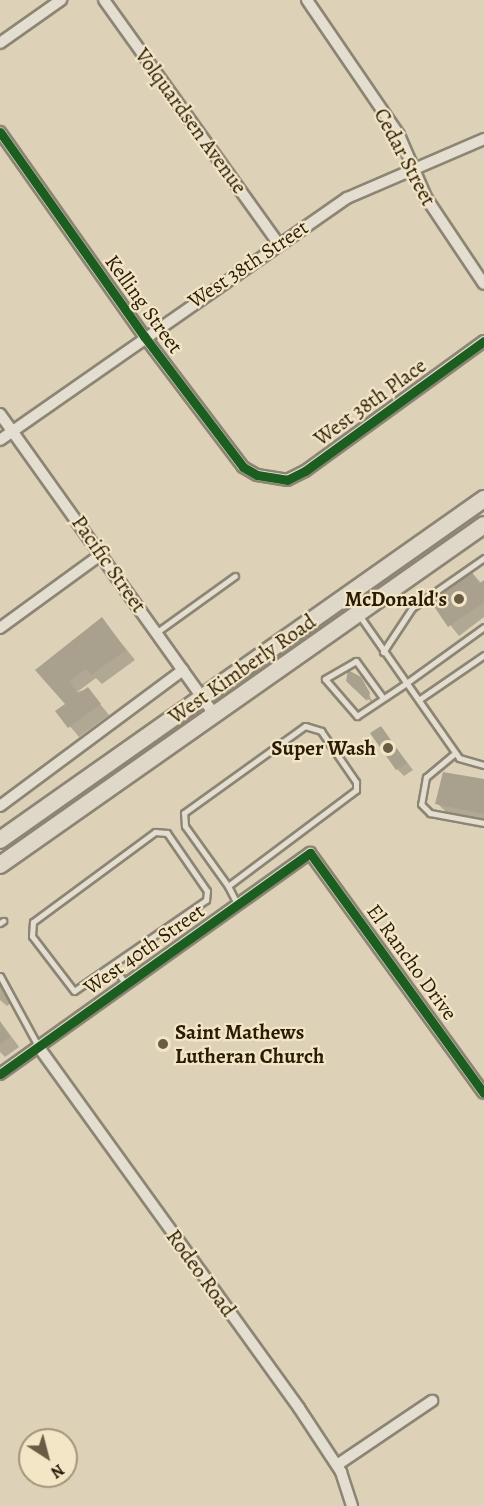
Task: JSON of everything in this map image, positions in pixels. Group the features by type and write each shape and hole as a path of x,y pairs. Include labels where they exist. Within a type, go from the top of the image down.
{"main road":[{"name":"West Kimberly Road","path":"0,840 484,499"},
{"name":"West Kimberly Road","path":"0,865 484,525"}],"street":[{"path":"0,43 61,0"},
{"name":"Volquardsen Avenue","path":"104,0 278,243"},
{"name":"Cedar Street","path":"307,0 399,135 412,169 440,223 484,284"},
{"name":"Kelling Street","path":"0,132 144,336 243,467 273,480"},
{"name":"West 38th Street","path":"0,440 144,336 347,198 484,139"},
{"name":"West 38th Place","path":"273,480 305,471 484,341"},
{"name":"Pacific Street","path":"0,414 103,553 215,715"},
{"path":"0,628 103,553"},
{"name":"West Kimberly Road","path":"0,806 183,670"},
{"name":"West 40th Street","path":"0,1074 310,853"},
{"name":"El Rancho Drive","path":"310,853 484,1093"},
{"name":"Rodeo Road","path":"38,1046 337,1465 352,1506"},
{"path":"337,1465 432,1401"}],"lane":[{"path":"383,652 412,608 484,558"},
{"path":"157,632 235,576"},
{"path":"358,614 405,684 420,699 455,753 462,761 484,765"},
{"path":"383,698 351,659 325,679 348,711 357,716 405,684 484,627"},
{"path":"420,699 484,655"},
{"path":"228,886 354,795 356,782 314,726 296,731 184,813 185,826 228,886 237,904"},
{"path":"455,753 426,777 421,804 430,813 484,823"},
{"path":"163,831 207,891 206,900 114,968 74,991 32,936 33,922 163,831"},
{"path":"114,968 126,984"},
{"path":"0,976 38,1046"}],"building":[{"name":"McDonald's","path":"472,572 479,584 484,580 484,602 448,627 431,602"},
{"path":"102,617 126,650 91,675 86,669 69,681 78,694 88,687 101,704 68,728 55,711 65,704 35,670"},
{"path":"348,670 361,677 370,693 367,701 346,681"},
{"name":"Super Wash","path":"381,726 407,763 396,770 370,733"},
{"path":"443,772 484,779 484,814 435,804"},
{"path":"0,1022 10,1037 0,1044"}],"cycle path":[{"path":"0,132 144,336 243,467 257,475 287,480 305,471 484,341"},
{"path":"0,1074 310,853 484,1093"}],"place":[{"name":"McDonald's","path":"459,599"},
{"name":"Super Wash","path":"388,748"},
{"name":"Saint Mathews Lutheran Church","path":"163,1044"}]}
